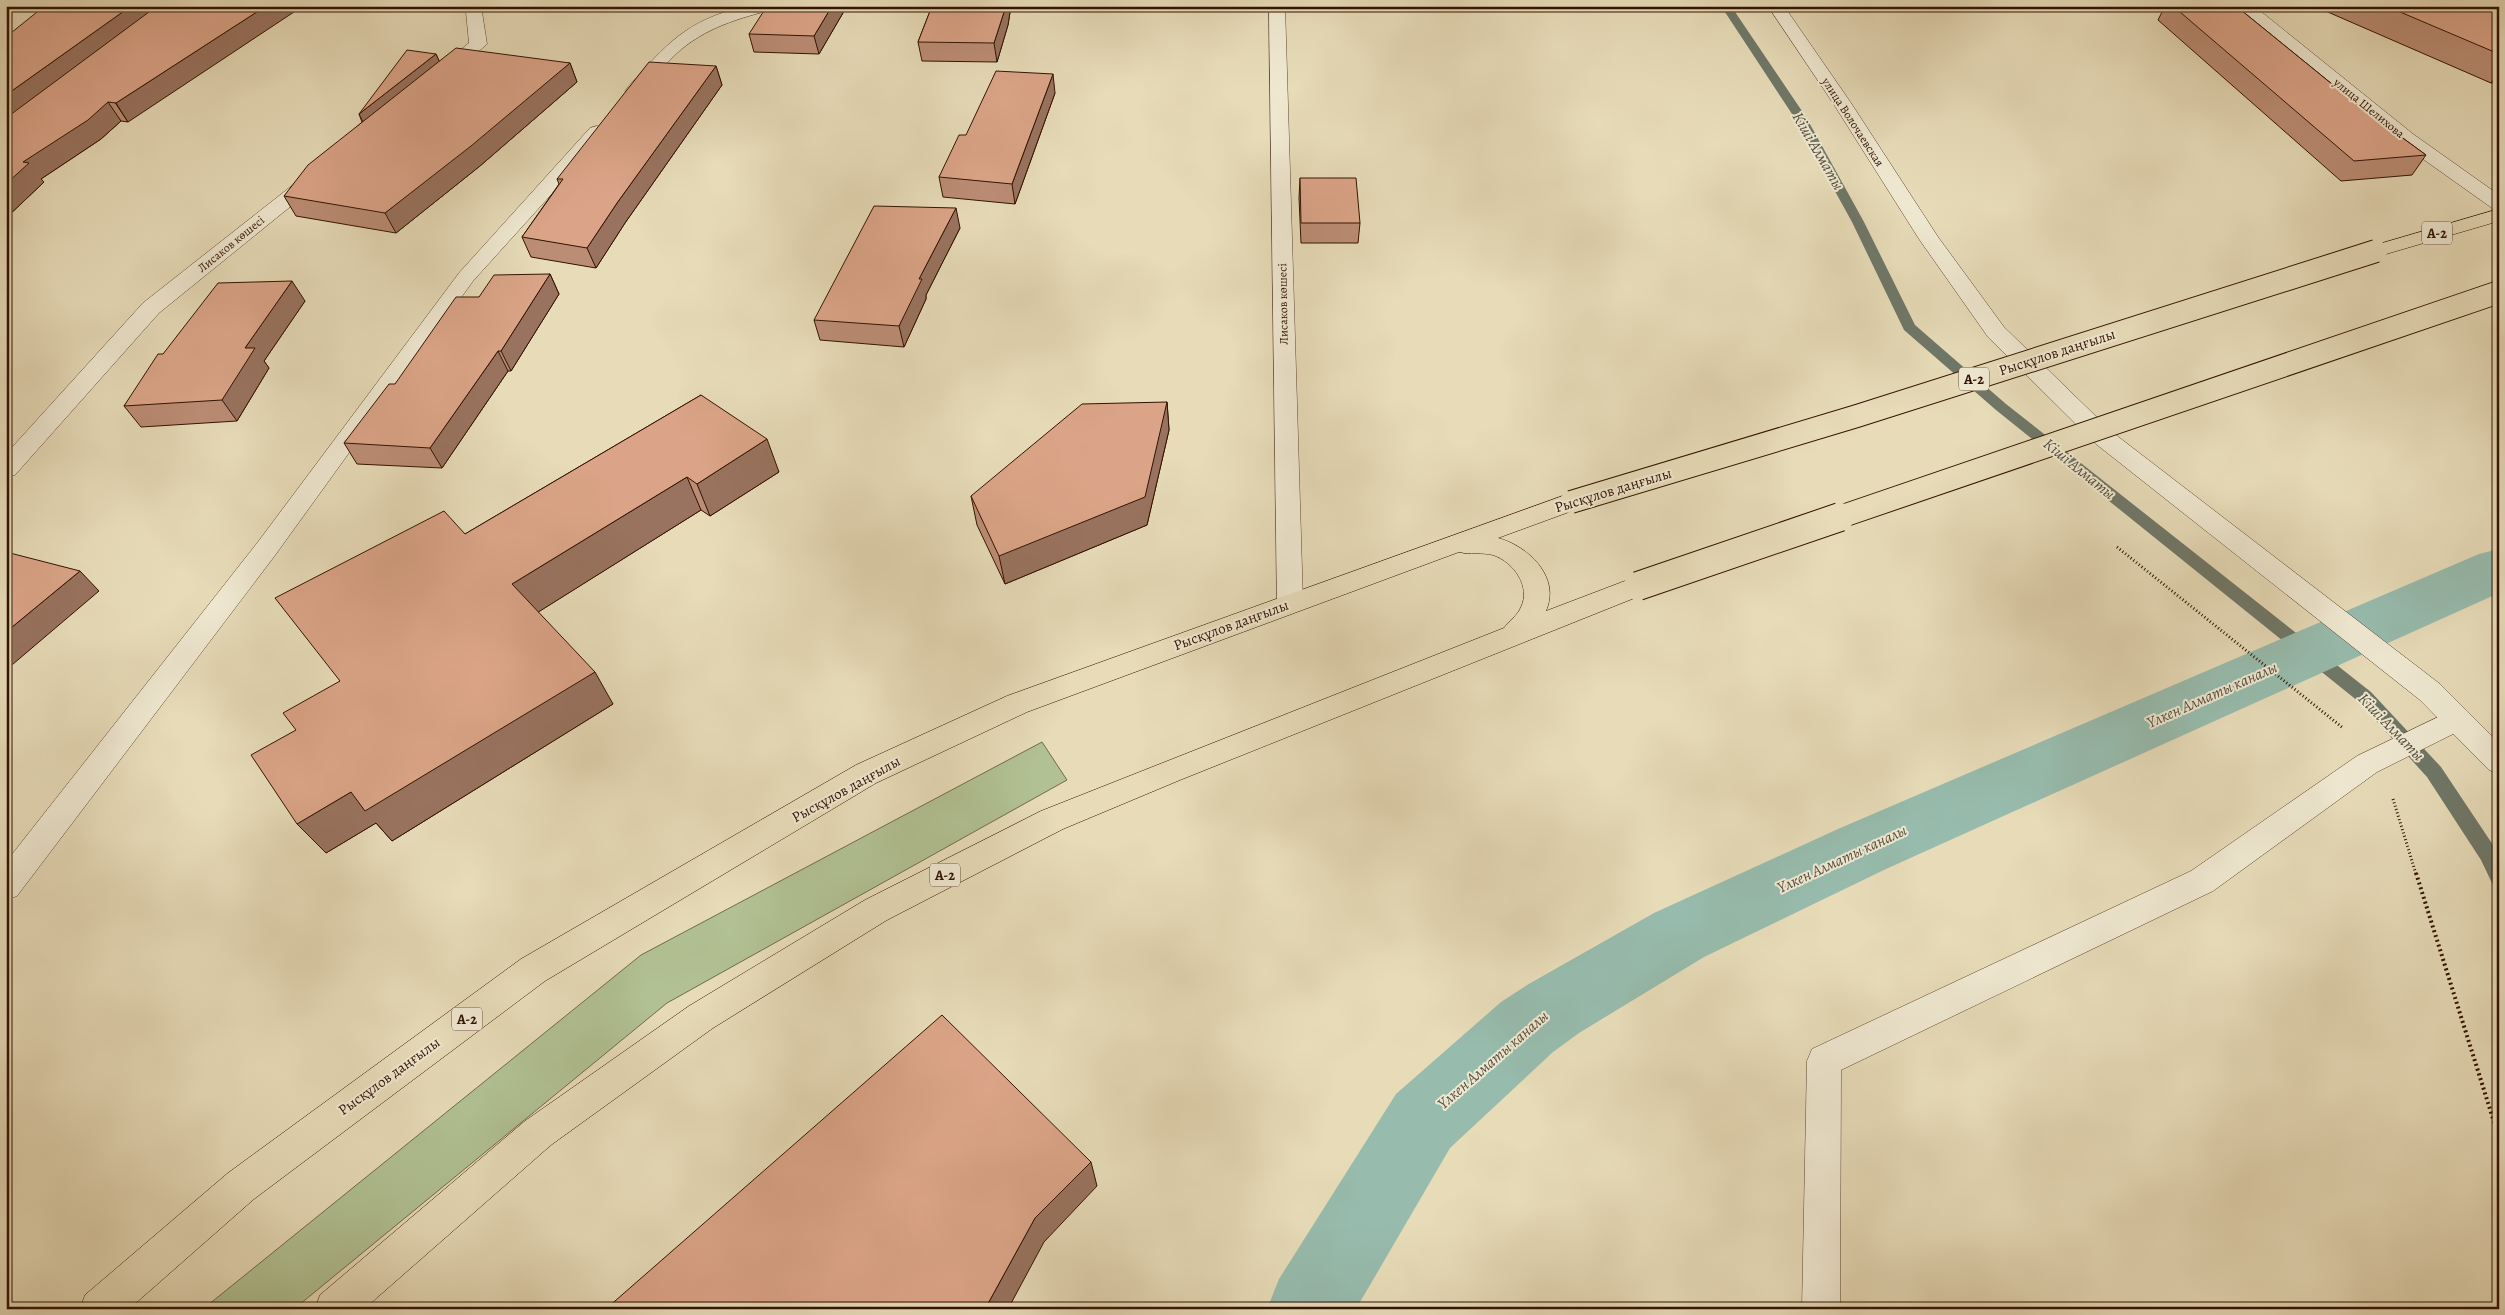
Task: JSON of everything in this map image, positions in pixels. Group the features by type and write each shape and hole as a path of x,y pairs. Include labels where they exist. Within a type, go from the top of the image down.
{"main road":[{"name":"Рысқұлов даңғылы","path":"99,1309 240,1186 525,975 866,774 1017,704 1571,502 1847,419 2376,251 2499,215"},
{"name":"A-2","path":"334,1309 538,1134 701,1017 876,910 1052,820 1638,586 2499,292"},
{"path":"1453,544 1501,548 1518,559 1533,576 1539,588 1533,610 1514,634"}],"street":[{"path":"425,88 478,44 474,12 470,6"},
{"path":"6,886 267,548 466,277 676,45 705,26 743,11 769,6"},
{"name":"Лисаков көшесі","path":"1277,6 1290,603"},
{"name":"улица Волочаевская","path":"1776,6 1842,103 1929,239 1996,332 2104,438 2430,692 2447,725"},
{"name":"улица Шелихова","path":"2244,6 2406,138 2499,204"},
{"name":"Лисаков көшесі","path":"6,469 151,308 326,168"},
{"path":"1821,1309 1824,1061 2202,881 2367,764 2447,725 2499,762"}],"green space":[{"path":"1042,742 1067,780 667,1003 294,1309 203,1309 641,955"}],"building":[{"path":"55,6 131,6 6,95 6,37 42,8 52,8"},
{"path":"157,6 266,6 116,103 108,102 88,120 23,162 29,163 6,184 6,118"},
{"path":"767,6 832,6 814,36 749,34"},
{"path":"932,6 1006,6 994,43 918,42"},
{"path":"2173,6 2236,6 2359,106 2426,155 2354,161"},
{"path":"2386,6 2499,6 2499,54"},
{"path":"456,48 570,63 471,146 385,213 284,196 308,165"},
{"path":"407,50 436,54 359,114"},
{"path":"649,62 716,66 617,203 587,248 522,237 563,179 557,179"},
{"path":"996,71 1053,74 1012,184 939,177 959,135 966,135"},
{"path":"1300,178 1356,178 1360,223 1301,223"},
{"path":"874,206 956,208 919,279 922,279 899,326 814,320"},
{"path":"550,274 501,351 498,351 430,448 344,443 389,384 395,384 456,297 479,297 494,275"},
{"path":"292,281 245,348 255,348 222,400 124,406 158,354 163,354 218,283"},
{"path":"701,395 767,439 697,484 687,477 512,584 595,672 365,811 351,792 297,824 251,755 296,730 283,713 340,681 275,598 444,511 465,534"},
{"path":"1167,402 1145,497 999,556 971,496 1082,404"},
{"path":"6,552 80,571 6,632"},
{"path":"942,1015 1091,1162 1035,1218 985,1309 607,1309 607,1308"}],"waterway":[{"name":"Кіші Алматы","path":"1726,6 1800,117 1858,222 1909,327 2001,407 2365,697 2434,772 2488,854 2499,877"},
{"name":"Үлкен Алматы каналы","path":"1309,1309 1423,1121 1527,1027 1553,1009 1679,935 1862,849 2499,569"}]}
